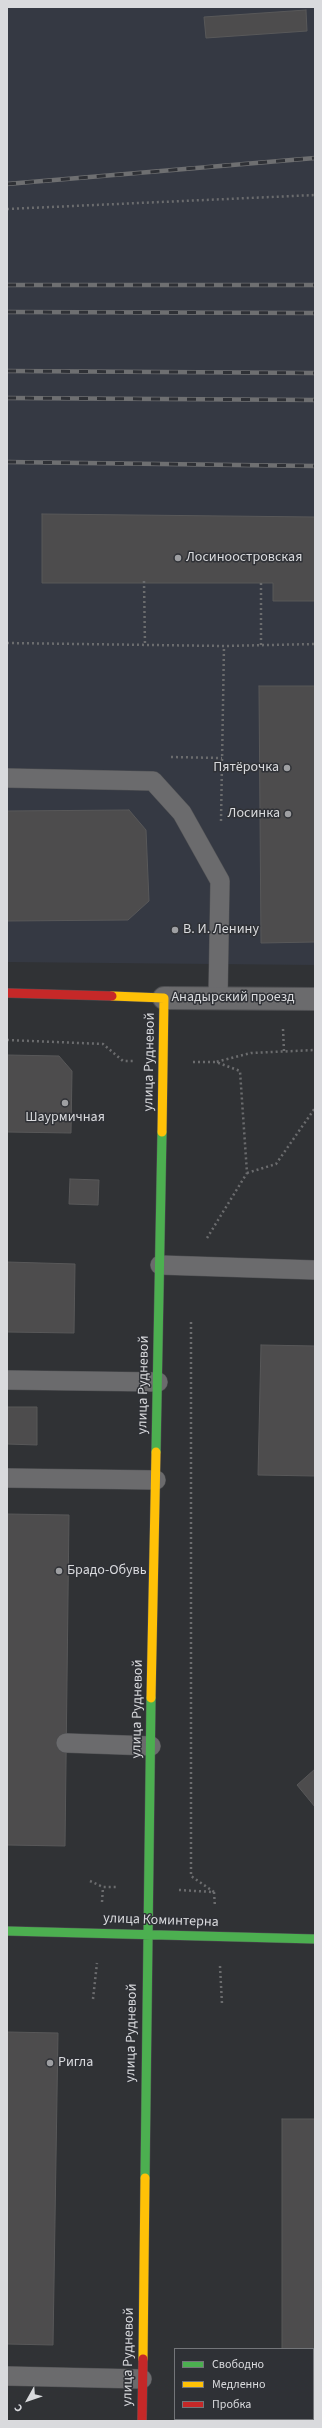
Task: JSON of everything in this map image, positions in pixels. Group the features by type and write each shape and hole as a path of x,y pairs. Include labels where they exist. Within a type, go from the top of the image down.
{"street":[{"name":"Анадырский проезд","path":"7,993 164,998 315,999"},
{"name":"улица Рудневой","path":"142,2421 147,1935 164,998"},
{"name":"улица Коминтерна","path":"7,1931 315,1939"}],"lane":[{"path":"7,778 153,780 182,813 220,881 218,998"},
{"path":"160,1265 315,1270"},
{"path":"7,1380 158,1382"},
{"path":"7,1478 156,1480"},
{"path":"66,1743 151,1746"},
{"path":"7,2376 142,2379"}],"path":[{"path":"7,209 315,195"},
{"path":"144,582 145,645"},
{"path":"261,583 261,645"},
{"path":"7,643 224,646 315,644"},
{"path":"221,827 224,646"},
{"path":"7,1040 103,1044 123,1061 164,1063 216,1062 251,1053 315,1050"},
{"path":"191,1266 247,1173 240,1071 216,1062"},
{"path":"247,1173 276,1164 315,1108"},
{"path":"191,1321 191,1876 214,1892"}],"shaded area":[{"path":"7,7 315,7 315,965 7,962"}],"building":[{"path":"306,10 307,31 206,38 204,17"},
{"name":"Лосиноостровская","path":"42,514 315,517 315,601 273,601 273,583 42,583"},
{"name":"Лосинка","path":"259,686 315,686 315,942 261,943"},
{"path":"129,810 146,830 149,901 128,920 7,921 7,811"},
{"path":"7,1055 59,1056 72,1071 71,1133 7,1132"},
{"path":"70,1179 99,1180 98,1205 69,1204"},
{"path":"7,1262 75,1264 74,1333 7,1332"},
{"path":"261,1345 315,1346 315,1476 258,1475"},
{"path":"7,1407 37,1407 37,1445 7,1444"},
{"path":"7,1514 69,1515 65,1846 7,1845"},
{"path":"315,1769 315,1807 297,1785"},
{"path":"7,2032 58,2033 53,2345 7,2344"},
{"path":"282,2119 315,2119 315,2421 281,2421 314,2420 314,2348 282,2348"}],"railway":[{"path":"7,184 315,158"},
{"path":"7,285 315,285"},
{"path":"7,312 315,313"},
{"path":"7,371 315,373"},
{"path":"7,398 315,400"},
{"path":"7,462 315,466"}],"traffic: fast":[{"path":"156,1452 162,1132"},
{"path":"145,2178 151,1698"},
{"path":"7,1931 315,1939"}],"traffic: slow":[{"path":"112,996 164,998 162,1132"},
{"path":"151,1698 156,1452"},
{"path":"143,2359 145,2178"}],"traffic: jam":[{"path":"7,993 112,996"},
{"path":"142,2421 143,2359"}],"place":[{"name":"Лосиноостровская","path":"178,558"},
{"name":"Пятёрочка","path":"287,768"},
{"name":"Лосинка","path":"288,814"},
{"name":"В. И. Ленину","path":"175,930"},
{"name":"Шаурмичная","path":"65,1103"},
{"name":"Брадо-Обувь","path":"59,1571"},
{"name":"Ригла","path":"50,2063"}]}
